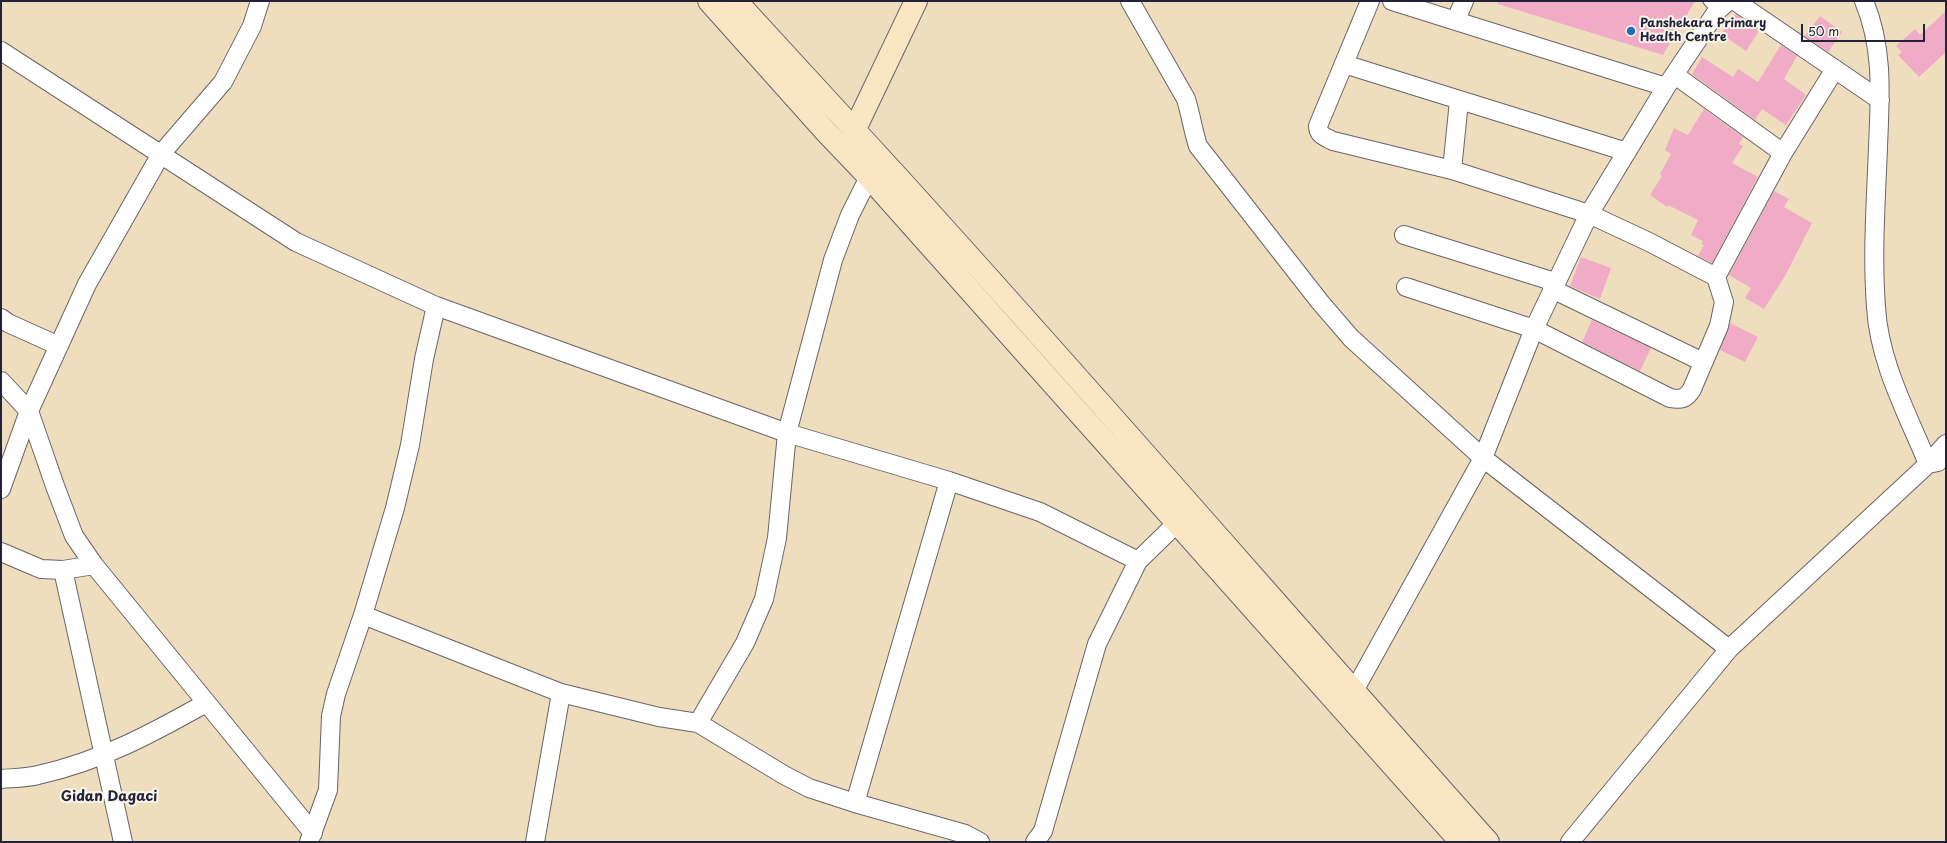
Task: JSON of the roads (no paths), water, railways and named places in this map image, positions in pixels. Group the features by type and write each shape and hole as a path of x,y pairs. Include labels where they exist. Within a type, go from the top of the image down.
{"street":[{"path":"1,489 29,411 87,284 161,154 223,82 252,26 260,1"},
{"path":"709,1 827,133 870,177 1461,842"},
{"path":"736,1 897,176 1258,581 1488,842"},
{"path":"854,130 916,1"},
{"path":"1130,1 1186,99 1190,112 1193,132 1198,146 1320,302 1351,338 1483,458 1729,649"},
{"path":"1370,1 1318,126 1318,131 1322,136 1452,170 1588,214 1649,242 1716,277 1724,302 1720,326 1692,389 1687,397 1680,400 1670,398 1534,329 1406,287"},
{"path":"1392,1 1671,81 1783,153"},
{"path":"1456,20 1464,1"},
{"path":"1735,1 1880,100"},
{"path":"1864,1 1872,21 1879,51 1880,100 1874,260 1876,308 1882,351 1928,464"},
{"path":"1354,691 1483,458 1534,329 1588,214 1718,4"},
{"path":"1,51 296,242 436,306 787,433 949,481 1040,512 1138,561"},
{"path":"1344,64 1627,152"},
{"path":"1716,277 1783,153 1836,69"},
{"path":"1452,170 1459,100"},
{"path":"698,723 744,643 764,599 778,538 787,433 832,260 850,215 870,177"},
{"path":"1404,235 1554,286 1703,362"},
{"path":"311,837 328,790 331,716 336,694 363,615 395,508 410,445 424,359 436,306"},
{"path":"1,318 8,323 59,346"},
{"path":"1,381 29,411 54,486 74,536 94,565 206,703 311,837"},
{"path":"1570,842 1729,649 1928,464 1946,444"},
{"path":"1928,464 1946,461"},
{"path":"855,803 949,481"},
{"path":"1035,842 1043,831 1097,644 1138,561 1178,522"},
{"path":"1,552 41,569 64,570 94,565"},
{"path":"64,570 123,842"},
{"path":"363,615 561,692 659,717 698,723 784,775 809,788 855,803 965,834 980,842"},
{"path":"535,842 561,692"},
{"path":"1,779 37,776 104,756 156,731 206,703"}],"place":[{"name":"Panshekara Primary Health Centre","path":"1631,31"}],"district":[{"name":"Gidan Dagaci","path":"109,797"}]}
